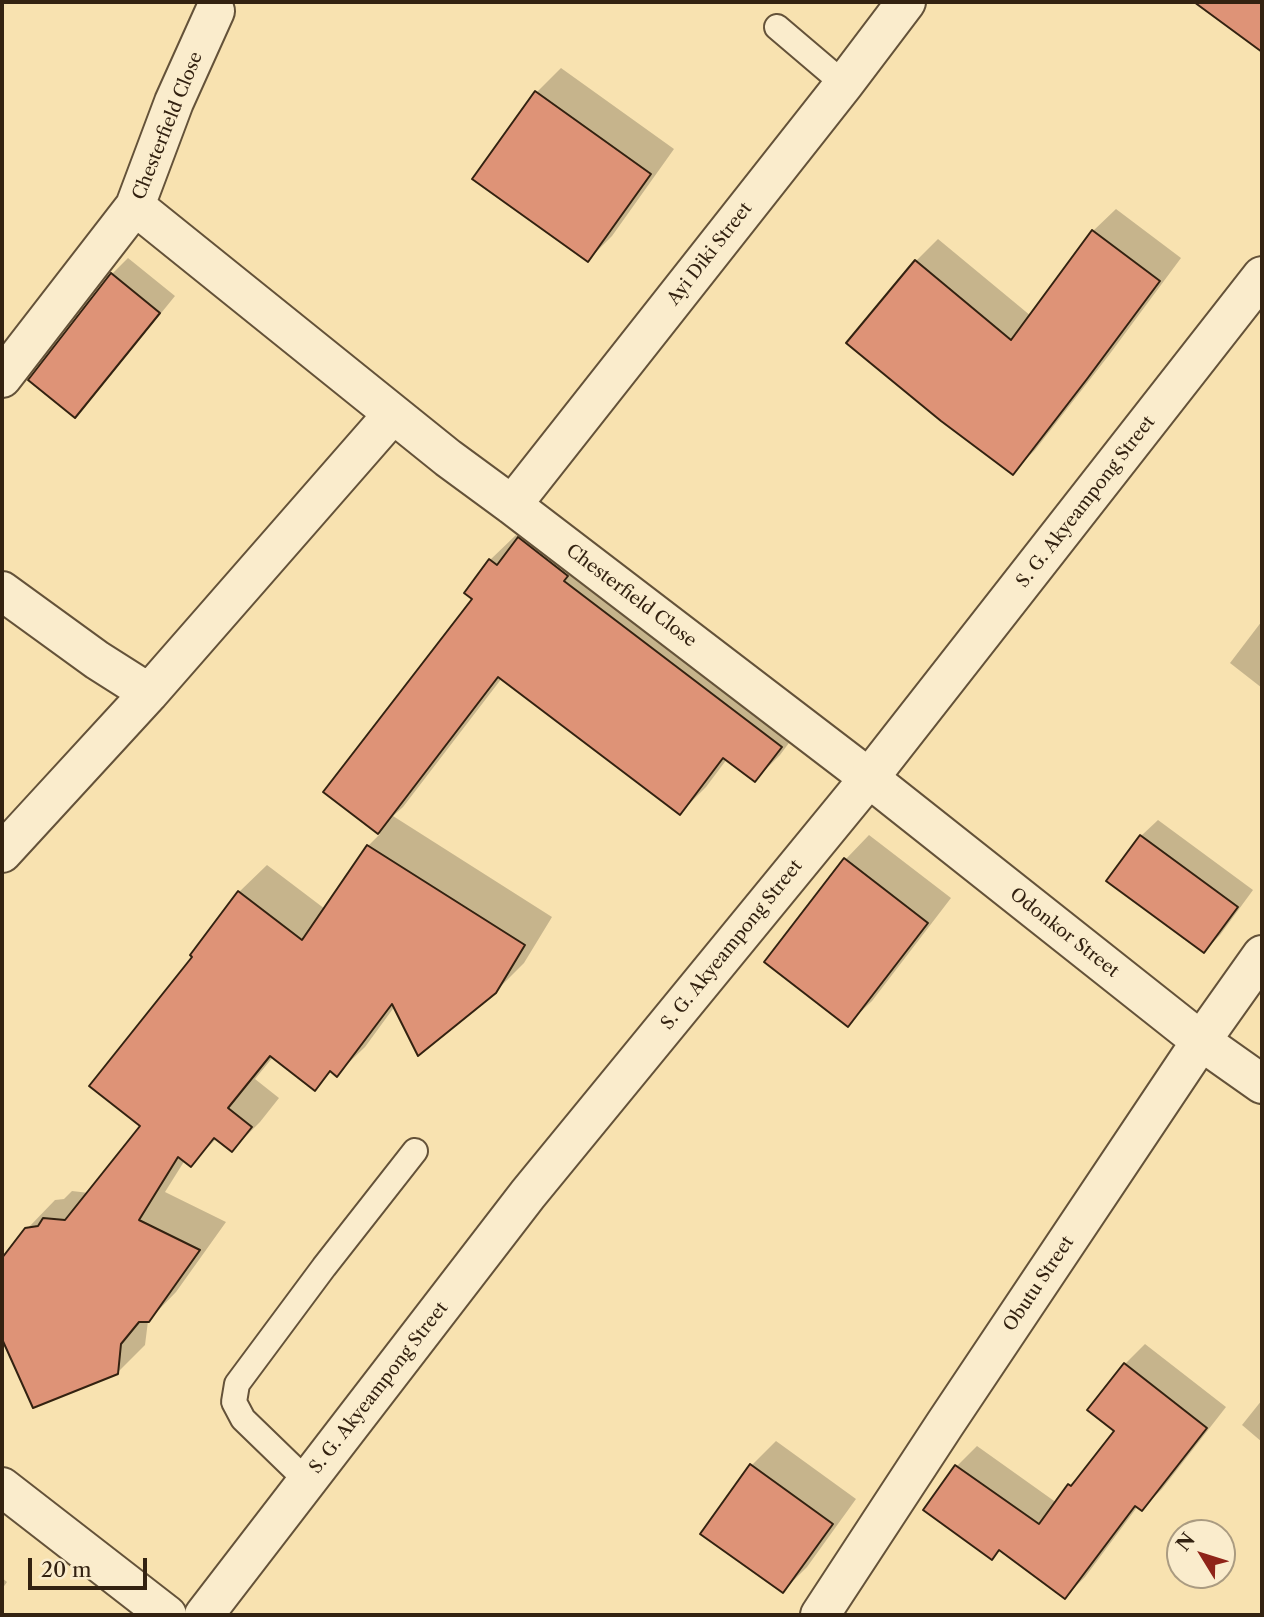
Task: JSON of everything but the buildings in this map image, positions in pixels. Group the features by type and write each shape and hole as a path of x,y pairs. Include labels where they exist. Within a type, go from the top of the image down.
{"street":[{"name":"Ayi Diki Street","path":"512,505 906,2"},
{"name":"Chesterfield Close","path":"215,11 174,102 135,206 448,458 869,778"},
{"path":"2,378 135,206"},
{"name":"S. G. Akyeampong Street","path":"204,1615 528,1195 869,778 1262,276"},
{"path":"2,853 149,693 393,414"},
{"path":"2,591 97,660 149,693"},
{"name":"Odonkor Street","path":"869,778 1201,1041 1262,1084"},
{"name":"Obutu Street","path":"820,1615 1201,1041 1262,955"},
{"path":"2,1487 167,1615"}],"lane":[{"path":"776,27 844,84"},
{"path":"307,1481 243,1419 234,1402 237,1384 415,1151"}]}
